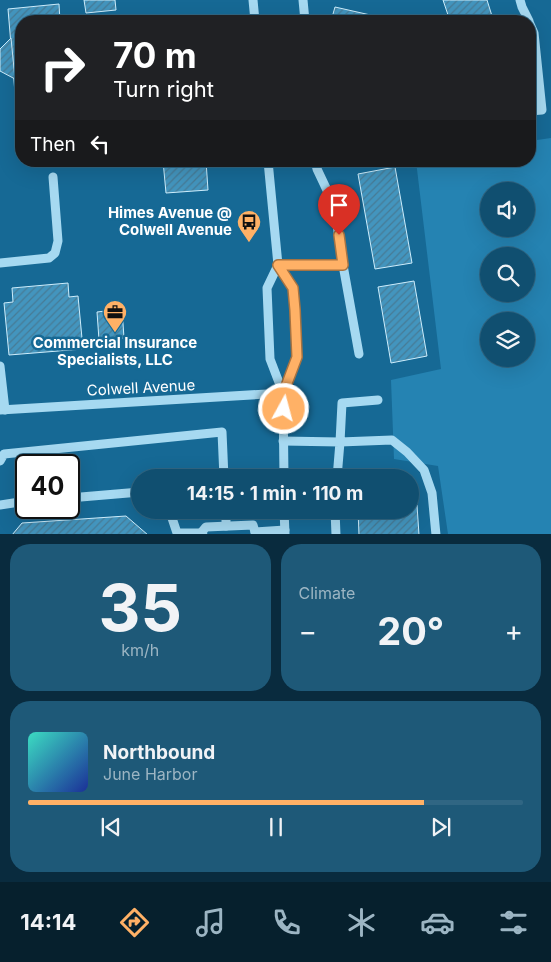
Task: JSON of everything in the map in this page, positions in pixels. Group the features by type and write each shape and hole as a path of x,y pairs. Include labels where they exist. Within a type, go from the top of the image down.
{"street":[{"path":"253,0 254,15"},
{"path":"303,0 304,15"},
{"path":"520,0 526,15"},
{"path":"536,52 542,110 536,110"},
{"path":"269,167 278,265 293,288 295,310 297,357 283,394"},
{"path":"316,167 334,205 359,354"},
{"path":"0,263 50,258 55,253 58,241 53,177"},
{"path":"278,265 343,265"},
{"path":"278,265 267,288 267,297 270,359 283,394 284,469"},
{"path":"0,366 3,410"},
{"name":"Colwell Avenue","path":"3,410 283,394"},
{"path":"338,469 342,403 378,400"},
{"path":"0,461 4,454 222,432 224,469"},
{"path":"284,441 340,442 392,440 407,452 424,470 432,492 436,534"},
{"path":"80,497 131,493"},
{"path":"0,505 15,503"},
{"path":"172,519 177,533 202,534 206,527 252,524 254,533 285,532 284,519"},
{"path":"226,519 226,526"},
{"path":"335,519 336,534"}],"shaded area":[{"path":"551,138 551,534 448,534 438,466 394,459 391,380 441,369 417,167 536,167 536,140"}],"building":[{"path":"84,0 115,0 116,10 86,13"},
{"path":"443,0 487,0 492,15 448,15"},
{"path":"59,4 60,15 15,15 15,93 8,9"},
{"path":"335,7 370,15 333,15"},
{"path":"11,38 15,79 0,71 0,49"},
{"path":"164,167 206,167 208,190 166,193"},
{"path":"395,167 412,263 375,269 358,174"},
{"path":"414,281 427,356 391,363 378,287"},
{"path":"68,283 69,297 78,296 83,349 9,355 4,303 13,302 12,288"},
{"path":"122,309 124,338 99,340 97,312"},
{"path":"126,516 147,534 13,534 22,523"},
{"path":"358,519 418,519 419,534 359,534"}],"place":[{"name":"Himes Avenue @ Colwell Avenue","path":"249,243"},
{"name":"Commercial Insurance Specialists, LLC","path":"115,333"}],"route":[{"path":"284,409 283,394 297,357 293,288 278,265 343,265 339,235"}]}
